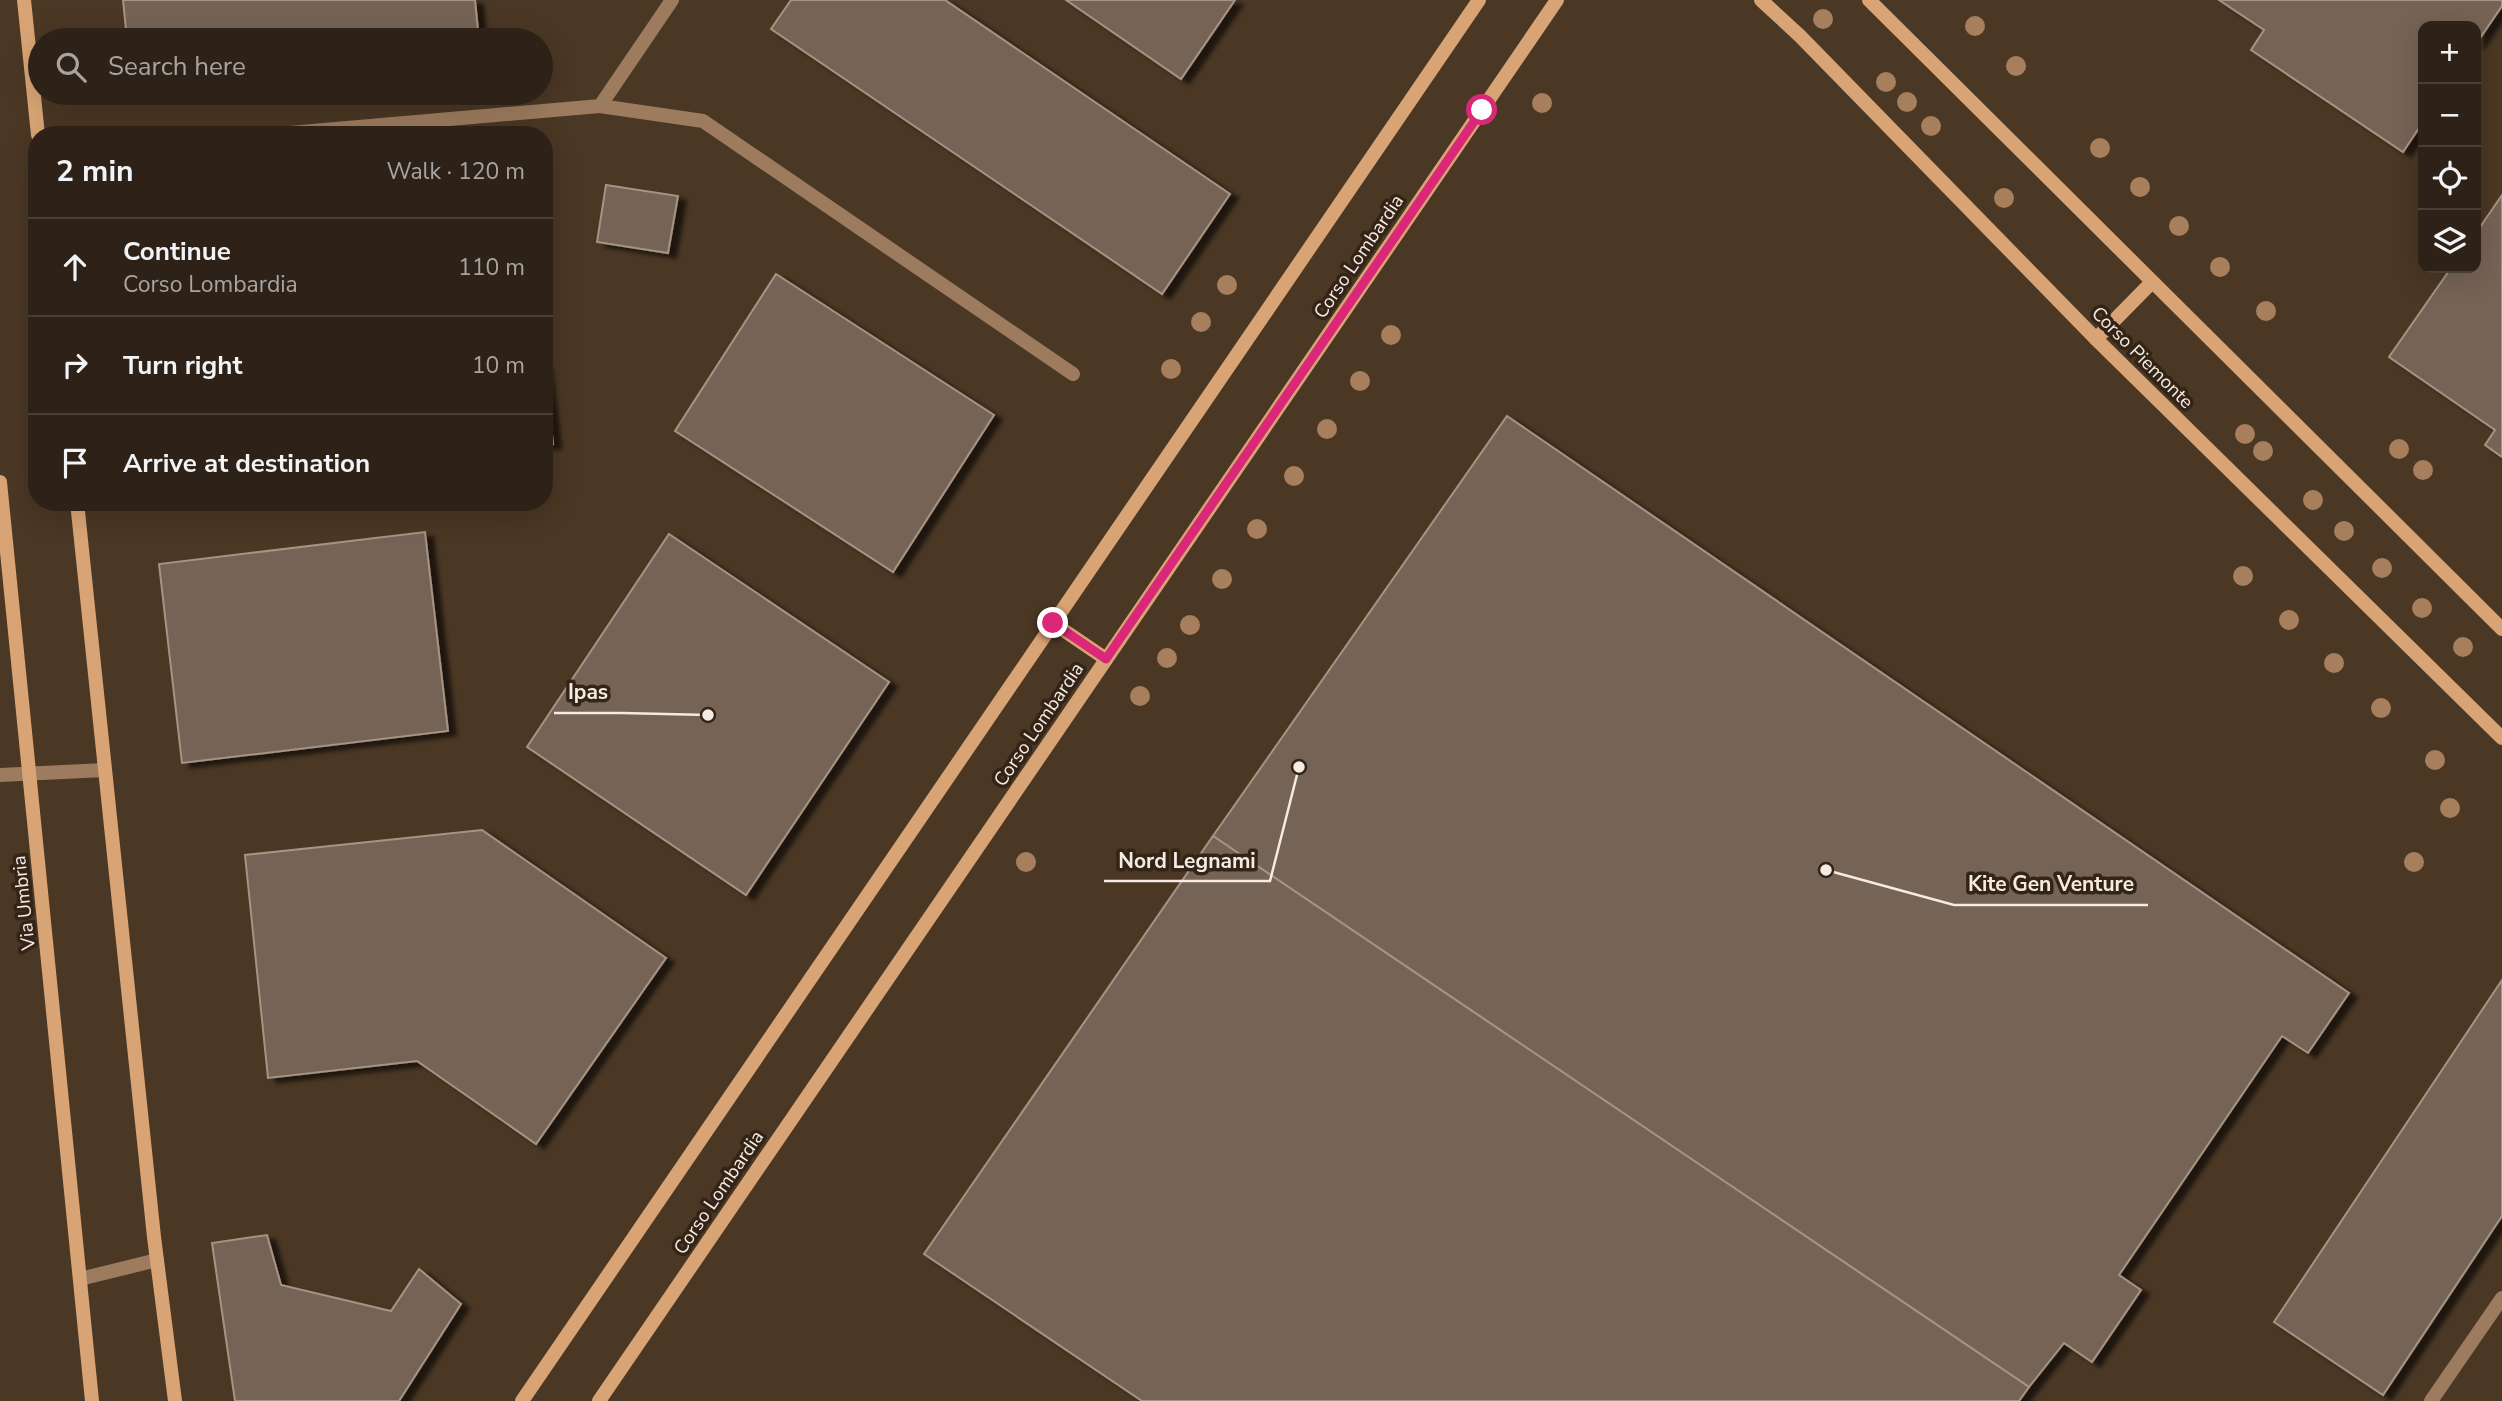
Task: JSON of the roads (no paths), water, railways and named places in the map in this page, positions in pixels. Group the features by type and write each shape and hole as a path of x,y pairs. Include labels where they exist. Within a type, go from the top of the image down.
{"street":[{"path":"24,0 28,39"},
{"path":"600,106 672,0"},
{"path":"522,1401 1479,0"},
{"name":"Corso Lombardia","path":"599,1401 1557,0"},
{"name":"Corso Piemonte","path":"1761,0 1800,36 2096,339 2502,737"},
{"path":"1869,0 2502,629"},
{"path":"35,105 37,126"},
{"path":"370,126 600,106 703,121 1073,374"},
{"path":"2096,339 2152,282"},
{"name":"Via Umbria","path":"0,482 92,1401"},
{"path":"78,511 157,1260 175,1401"},
{"path":"1053,623 1106,659"},
{"path":"0,775 105,770"},
{"path":"80,1279 157,1260"},
{"path":"2431,1401 2502,1298"}],"place":[{"name":"Ipas","path":"708,715"},
{"name":"Nord Legnami","path":"1299,767"},
{"name":"Kite Gen Venture","path":"1826,870"}]}
